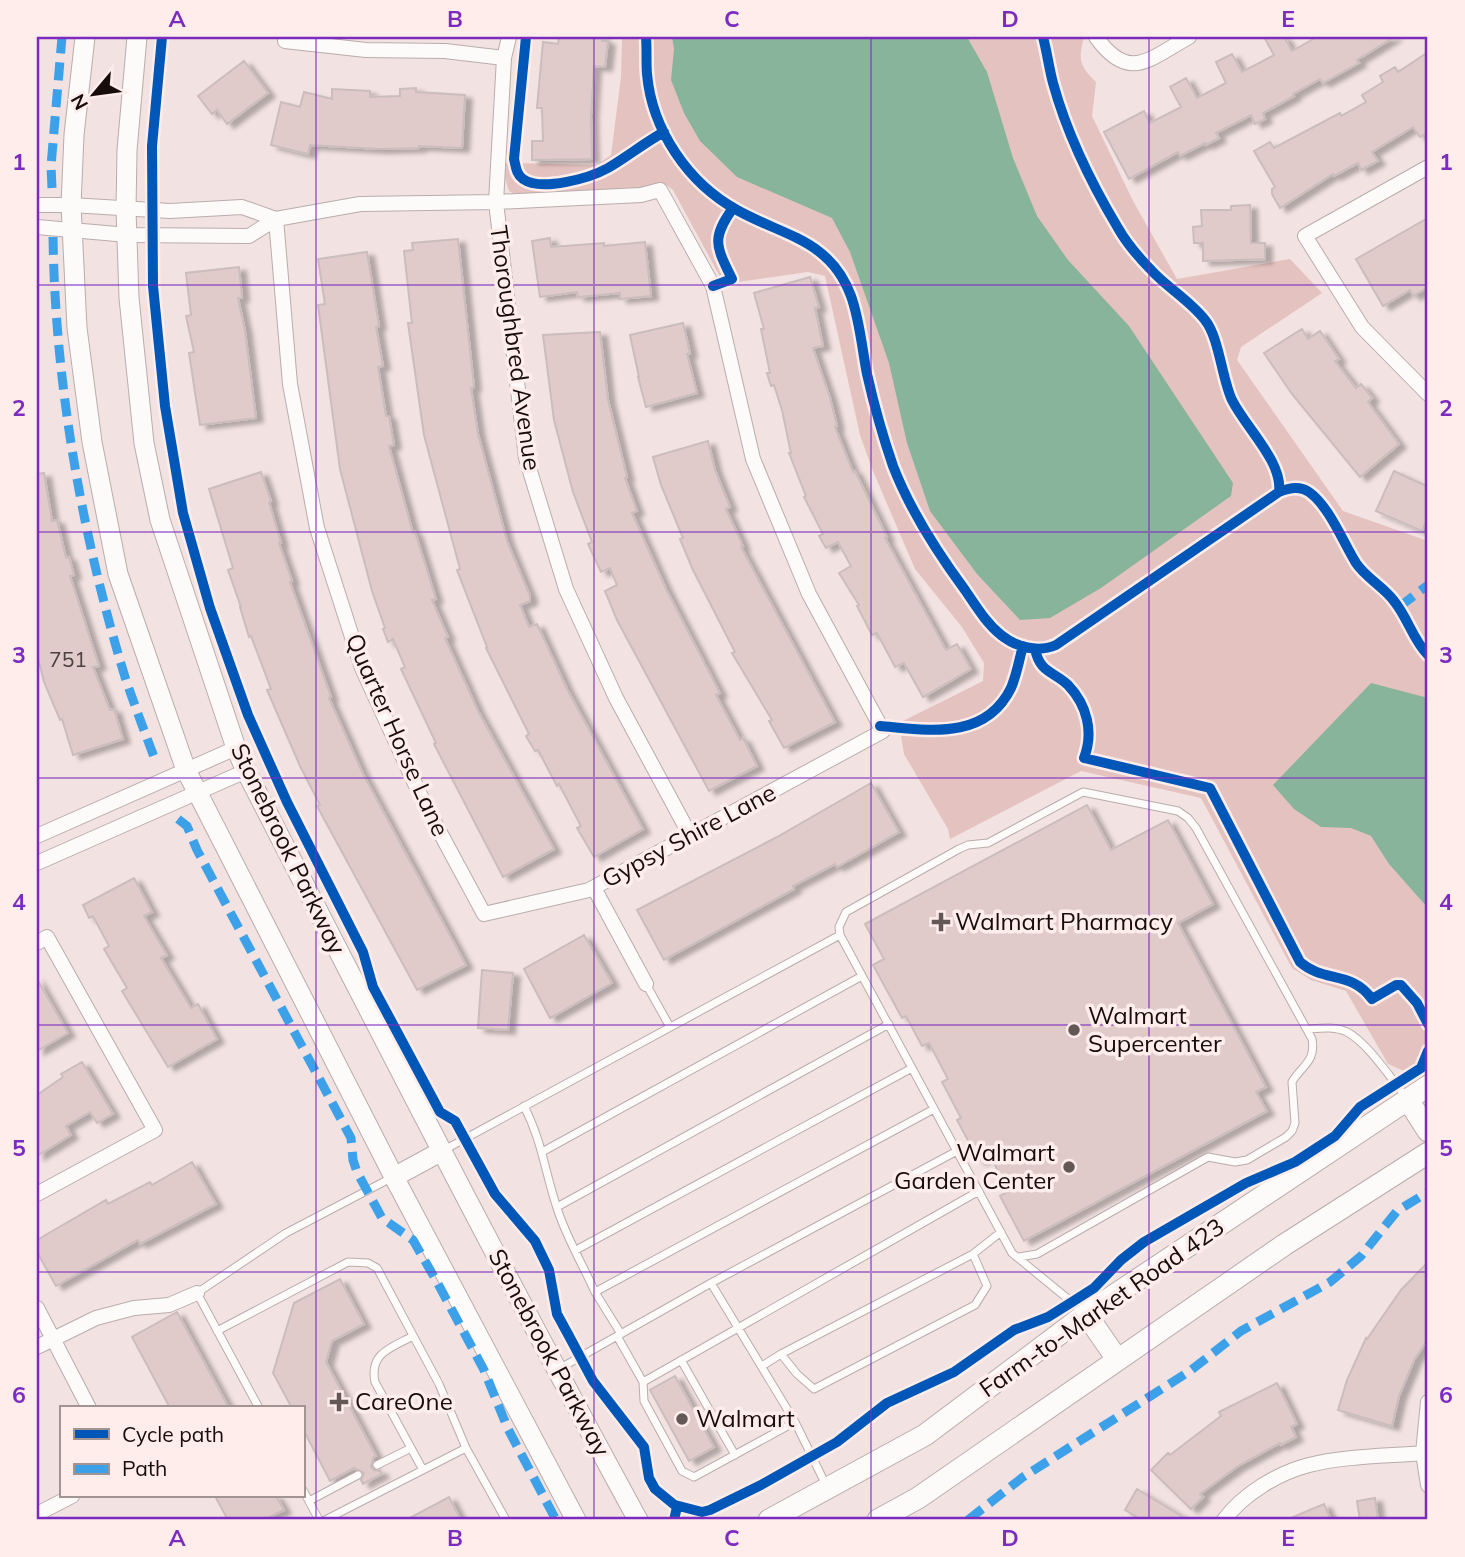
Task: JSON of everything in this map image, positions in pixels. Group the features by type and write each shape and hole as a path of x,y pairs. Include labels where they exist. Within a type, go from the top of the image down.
{"main road":[{"path":"85,37 74,135 71,205 77,328 92,443 118,573 186,770 573,1519"},
{"name":"Stonebrook Parkway","path":"137,37 127,150 126,209 129,298 144,443 160,520 236,748 556,1370 638,1520"},
{"name":"Farm-to-Market Road 423","path":"769,1520 925,1436 1086,1314 1428,1086"},
{"path":"1408,1100 1428,1131"},
{"path":"394,1177 442,1151"},
{"name":"Farm-to-Market Road 423","path":"878,1520 1010,1436 1284,1245 1428,1153"},
{"path":"1086,1314 1117,1359"}],"street":[{"name":"Thoroughbred Avenue","path":"509,37 504,58 496,202 526,458 566,589 616,698 690,835"},
{"path":"1096,37 1109,54 1122,63 1140,64 1189,37"},
{"path":"285,39 366,50 440,50 504,58"},
{"path":"1428,167 1305,236 1362,327 1428,394"},
{"name":"Gypsy Shire Lane","path":"484,914 594,888 883,731 809,594 753,459 713,286 660,190 641,195 496,202"},
{"path":"37,227 128,235 249,236 276,219 360,204 496,202"},
{"path":"37,205 170,211 242,207 276,219"},
{"name":"Quarter Horse Lane","path":"276,219 290,384 317,528 362,668 423,801 484,914"},
{"path":"37,836 236,748"},
{"path":"37,863 246,771"},
{"path":"594,888 646,984"},
{"path":"37,1194 155,1130 42,940"},
{"path":"37,1347 96,1318 134,1308 169,1305 197,1293"},
{"path":"37,1308 88,1406"},
{"path":"1428,1402 1423,1453 1428,1485"},
{"path":"1224,1520 1233,1509 1268,1482 1309,1465 1423,1453"},
{"path":"37,1514 68,1498"}],"lane":[{"path":"1019,1257 1037,1254 1208,1157 1234,1162 1247,1160 1286,1137 1295,1123 1292,1082 1311,1058 1314,1049 1308,1029 1196,828 1178,811 1083,792 988,844 968,845 959,849 846,912 839,927 862,976 1012,1253 1086,1314"},
{"path":"442,1151 841,935"},
{"path":"542,1152 862,976"},
{"path":"646,984 670,1027"},
{"path":"556,1208 889,1024"},
{"path":"1308,1029 1331,1027 1346,1031 1364,1046 1408,1100"},
{"path":"576,1250 912,1068"},
{"path":"524,1106 534,1125 556,1208 595,1292 643,1382 644,1401 681,1471 694,1477 795,1422"},
{"path":"595,1292 934,1109"},
{"path":"556,1370 957,1151"},
{"path":"258,1406 197,1293 286,1233 394,1177"},
{"path":"643,1382 979,1191"},
{"path":"762,1366 973,1254 1001,1232"},
{"path":"781,1354 814,1389 975,1305 987,1286 973,1254"},
{"path":"217,1331 348,1262 359,1261 377,1268 439,1384 466,1448 506,1520"},
{"path":"711,1283 795,1422 828,1489"},
{"path":"413,1336 380,1355 374,1363 373,1372 375,1382 423,1470"},
{"path":"681,1360 736,1455"},
{"path":"377,1465 411,1448"},
{"path":"325,1520 466,1448"},
{"path":"309,1501 358,1475"},
{"path":"304,1492 319,1520"}],"shaded area":[{"path":"622,37 1084,37 1081,62 1096,82 1092,116 1133,201 1177,279 1290,259 1322,293 1241,347 1237,360 1343,511 1428,541 1428,1071 1404,1071 1388,1064 1346,991 1311,980 1292,968 1201,798 1081,771 950,839 948,829 904,754 899,723 983,681 984,663 962,627 915,569 873,471 860,435 825,276 808,272 724,284 673,190 665,184 618,192 515,194 509,191 505,178 506,163 597,165 611,155 621,77"},
{"path":"672,37 967,37 987,72 1013,158 1037,216 1068,260 1129,326 1233,483 1231,496 1101,588 1050,618 1020,620 977,574 930,511 907,443 889,363 850,252 832,218 737,177 700,141 684,113 671,80 674,49"},
{"path":"1371,683 1428,698 1428,908 1389,864 1371,836 1351,828 1321,827 1294,809 1273,785"}],"building":[{"path":"559,37 603,37 602,41 608,41 605,67 594,66 592,159 532,160 532,141 543,141 542,108 537,108 543,42 558,44"},
{"path":"1264,37 1284,37 1292,51 1317,37 1394,37 1357,60 1359,63 1323,83 1320,79 1263,113 1265,119 1255,124 1251,115 1216,133 1219,138 1206,145 1205,143 1180,156 1178,152 1129,179 1104,132 1144,111 1150,123 1181,107 1170,87 1186,78 1197,98 1226,83 1216,62 1232,54 1242,72 1274,55"},
{"path":"1428,52 1428,132 1420,137 1413,127 1372,152 1378,161 1361,170 1358,163 1334,176 1333,174 1280,208 1272,194 1275,187 1254,151 1270,142 1274,148 1366,102 1362,95 1383,82 1380,76 1395,67 1398,72"},
{"path":"244,61 268,93 227,124 217,110 212,114 198,96"},
{"path":"416,88 416,92 465,95 462,148 419,146 380,149 310,145 308,154 271,145 281,102 300,107 304,92 332,99 332,89 370,91 370,97 400,96 400,89"},
{"path":"1250,205 1251,243 1265,243 1265,259 1203,261 1203,243 1194,243 1193,227 1202,226 1201,210 1231,210 1231,206"},
{"path":"1428,218 1428,287 1413,296 1410,290 1383,306 1356,259"},
{"path":"550,238 551,247 645,242 651,296 620,299 620,293 578,297 577,292 540,297 532,241"},
{"path":"458,239 474,387 471,388 478,434 507,541 530,596 530,601 520,605 529,627 537,624 567,689 643,829 594,857 577,828 581,826 559,784 557,786 538,750 535,751 526,736 529,734 486,648 457,570 460,569 424,435 408,323 412,323 404,251 413,250 412,243"},
{"path":"367,252 383,366 378,367 394,445 389,446 413,533 415,532 436,599 432,600 448,637 445,638 478,711 554,849 503,877 434,744 436,743 401,669 405,667 393,639 388,642 340,469 318,305 325,304 318,259"},
{"path":"239,267 242,298 238,298 256,418 200,425 189,353 194,352 186,316 191,315 186,273"},
{"path":"810,277 819,307 815,308 823,346 813,348 830,398 837,426 835,427 853,472 855,471 887,537 885,538 946,650 957,644 971,669 923,697 904,663 895,667 877,633 872,635 857,606 859,605 839,573 851,566 838,542 826,548 819,536 823,534 804,497 806,496 789,453 782,410 767,373 770,373 761,329 764,329 754,293"},
{"path":"683,323 690,353 687,354 697,393 646,407 630,335"},
{"path":"1302,329 1308,339 1320,331 1339,359 1335,361 1356,388 1361,384 1372,398 1368,402 1399,444 1360,477 1292,394 1264,353"},
{"path":"600,332 608,400 627,477 625,478 637,511 632,513 666,589 720,693 716,695 757,766 709,791 617,620 605,591 617,585 610,568 601,572 588,544 592,542 573,492 554,420 543,335"},
{"path":"708,441 715,470 730,507 726,509 743,546 741,547 835,722 784,748 769,721 772,720 732,653 735,652 693,570 653,457"},
{"path":"1394,471 1428,487 1428,517 1422,531 1376,511"},
{"path":"261,472 271,501 269,502 279,543 292,581 290,582 331,697 329,698 363,774 466,965 417,990 317,806 320,805 267,690 271,689 251,636 249,637 228,570 233,568 209,489"},
{"path":"44,473 52,521 57,520 66,558 69,557 74,575 70,576 99,666 93,667 110,710 114,709 123,739 73,755 62,719 60,720 44,682 37,654 37,474"},
{"path":"871,783 899,832 837,867 835,864 793,886 794,889 664,960 637,910 777,837"},
{"name":"Walmart Supercenter","path":"1087,805 1111,850 1168,820 1213,904 1178,923 1266,1087 1256,1092 1267,1111 1024,1241 1000,1196 1009,1191 990,1156 979,1161 957,1120 961,1118 942,1082 948,1079 929,1043 922,1046 906,1016 902,1018 873,965 884,959 865,924"},
{"path":"134,878 152,912 144,916 167,955 161,958 191,1008 198,1004 217,1039 168,1067 122,991 127,988 104,949 109,946 93,916 89,918 83,905"},
{"path":"584,935 612,983 550,1018 524,969"},
{"path":"482,970 513,973 508,1030 478,1028"},
{"path":"37,979 68,1033 37,1051"},
{"path":"82,1062 113,1114 97,1123 90,1112 66,1126 71,1135 37,1156 37,1095 63,1077 61,1074"},
{"path":"192,1162 216,1204 140,1244 138,1240 56,1286 37,1252 37,1240 106,1200 108,1204 150,1182 152,1185"},
{"path":"1428,1262 1428,1339 1414,1360 1399,1396 1392,1426 1338,1410 1347,1380 1366,1338 1401,1290"},
{"path":"340,1279 364,1324 332,1341 326,1362 376,1456 371,1467 382,1474 363,1484 361,1480 364,1473 354,1468 330,1481 304,1431 304,1406 291,1406 273,1373 294,1303"},
{"path":"177,1312 228,1406 169,1406 132,1337"},
{"name":"Walmart","path":"675,1376 714,1447 689,1461 650,1390"},
{"path":"1277,1383 1297,1424 1291,1427 1296,1437 1238,1466 1200,1494 1203,1497 1191,1509 1151,1470 1168,1453 1170,1455 1221,1416 1219,1412"},
{"path":"1137,1489 1188,1520 1142,1520 1125,1510"},
{"path":"449,1497 461,1520 406,1520"},
{"path":"216,1498 277,1498 284,1510 263,1520 228,1520"},
{"path":"1375,1498 1378,1520 1360,1520 1357,1501"},
{"path":"1324,1504 1331,1520 1286,1520"}],"marked path":[{"path":"52,188 51,166 62,37"},
{"path":"53,237 65,404 84,515 125,677 154,757"},
{"path":"1399,607 1428,585"},
{"path":"178,819 187,826 197,850 351,1138 357,1172 382,1218 413,1240 484,1370 508,1429 556,1520"},
{"path":"968,1520 1023,1477 1190,1371 1241,1331 1330,1282 1361,1256 1397,1211 1428,1192"}],"cycle path":[{"path":"162,37 152,146 153,286 165,406 183,513 210,608 248,715 287,802 363,952 373,987 440,1112 455,1121 495,1194 535,1241 549,1270 557,1314 593,1381 644,1447 649,1478 655,1489 677,1507 674,1520"},
{"path":"526,37 514,159 523,179 531,183 553,184 590,176 608,168 664,132"},
{"path":"646,37 650,95 656,115 676,153 688,170 719,199 754,219 803,241 831,262 842,277 857,315 867,374 882,432 907,499 934,546 986,620 1007,639 1020,646 1035,649 1056,645 1279,492 1279,481 1270,457 1232,400 1210,327 1194,307 1155,274 1135,252 1098,194 1065,121 1043,37"},
{"path":"713,286 732,279 718,243 721,228 733,208"},
{"path":"1279,492 1301,488 1316,498 1329,515 1356,563 1394,601 1428,655"},
{"path":"880,726 936,730 971,724 986,717 1000,705 1011,688 1023,646"},
{"path":"1035,649 1040,663 1068,685 1080,701 1088,729 1084,758 1210,788 1300,962 1318,973 1355,984 1372,999 1396,985 1401,985 1417,1003 1428,1024"},
{"path":"675,1505 702,1512 761,1485 837,1442 887,1403 954,1372 1014,1330 1048,1317 1094,1288 1121,1260 1144,1242 1246,1183 1295,1162 1335,1136 1360,1107 1421,1068 1428,1051"}],"place":[{"name":"Walmart Pharmacy","path":"941,922"},
{"name":"Walmart Supercenter","path":"1074,1030"},
{"name":"Walmart Garden Center","path":"1069,1167"},
{"name":"CareOne","path":"339,1402"},
{"name":"Walmart","path":"682,1419"}]}
